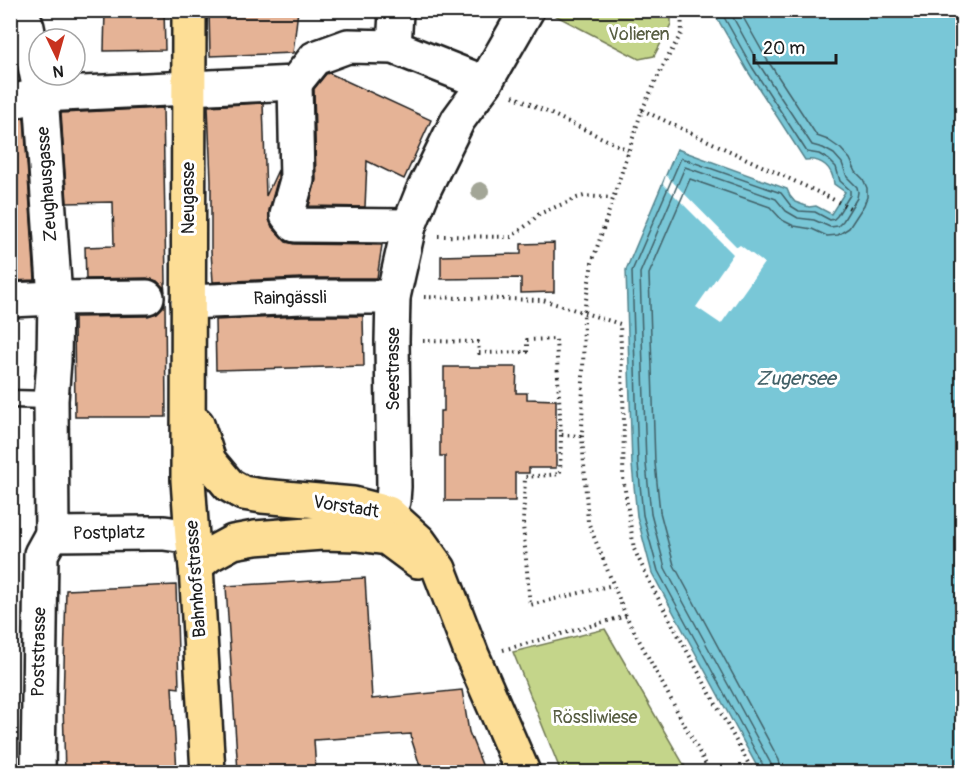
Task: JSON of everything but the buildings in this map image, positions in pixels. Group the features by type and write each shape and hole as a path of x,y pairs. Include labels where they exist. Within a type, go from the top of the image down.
{"main road":[{"name":"Neugasse","path":"188,385 189,10"},
{"name":"Vorstadt","path":"188,385 209,461 229,485 252,494 353,504 388,513 418,541 439,569 455,614 523,772"},
{"name":"Bahnhofstrasse","path":"188,385 188,480 208,772"},
{"path":"194,552 209,555 233,542 255,537 322,533 387,538 419,561 455,614"}],"street":[{"name":"Zeughausgasse","path":"21,10 27,27 26,99 55,298 54,361"},
{"path":"393,10 396,13 394,47"},
{"name":"Seestrasse","path":"388,513 393,501 394,487 393,297 408,231 423,191 458,120 485,83 527,10"},
{"path":"408,231 295,225 287,215 297,180 295,83 315,58 348,46 394,47 485,83"},
{"path":"26,99 295,83"},
{"path":"10,300 147,297"},
{"name":"Raingässli","path":"188,302 302,297 393,297"},
{"name":"Postplatz","path":"54,361 51,400 52,534 148,532 194,552"},
{"name":"Poststrasse","path":"38,772 40,554 52,534"}],"lane":[{"path":"10,399 51,400"}],"path":[{"path":"681,10 682,32 642,110 592,263 584,312 582,436 588,522 626,616 710,772"},
{"path":"485,83 628,150"},
{"path":"642,110 852,209"},
{"path":"408,231 511,237 539,214 577,198 584,196 612,198"},
{"path":"393,297 543,300 620,324 624,421 623,477 634,549 652,587 753,772"},
{"path":"392,341 478,342 479,353 527,352 527,340 556,339 561,435 560,474 525,477 523,525 530,605 613,585"},
{"path":"561,435 582,436"},
{"path":"500,651 626,616"}],"green space":[{"name":"Volieren","path":"547,11 671,11 671,24 654,56 639,59"},
{"name":"Rössliwiese","path":"605,629 688,772 561,772 513,652"}],"water":[{"name":"Zugersee","path":"713,11 962,11 962,772 760,772 652,573 637,516 632,465 626,270 677,149 787,189 795,202 809,207 816,206 831,214 845,192 834,184 826,165 817,161 805,160 747,70"}],"pier":[{"path":"666,175 737,247 740,245 764,263 721,324 696,307 733,254 663,184"}]}
